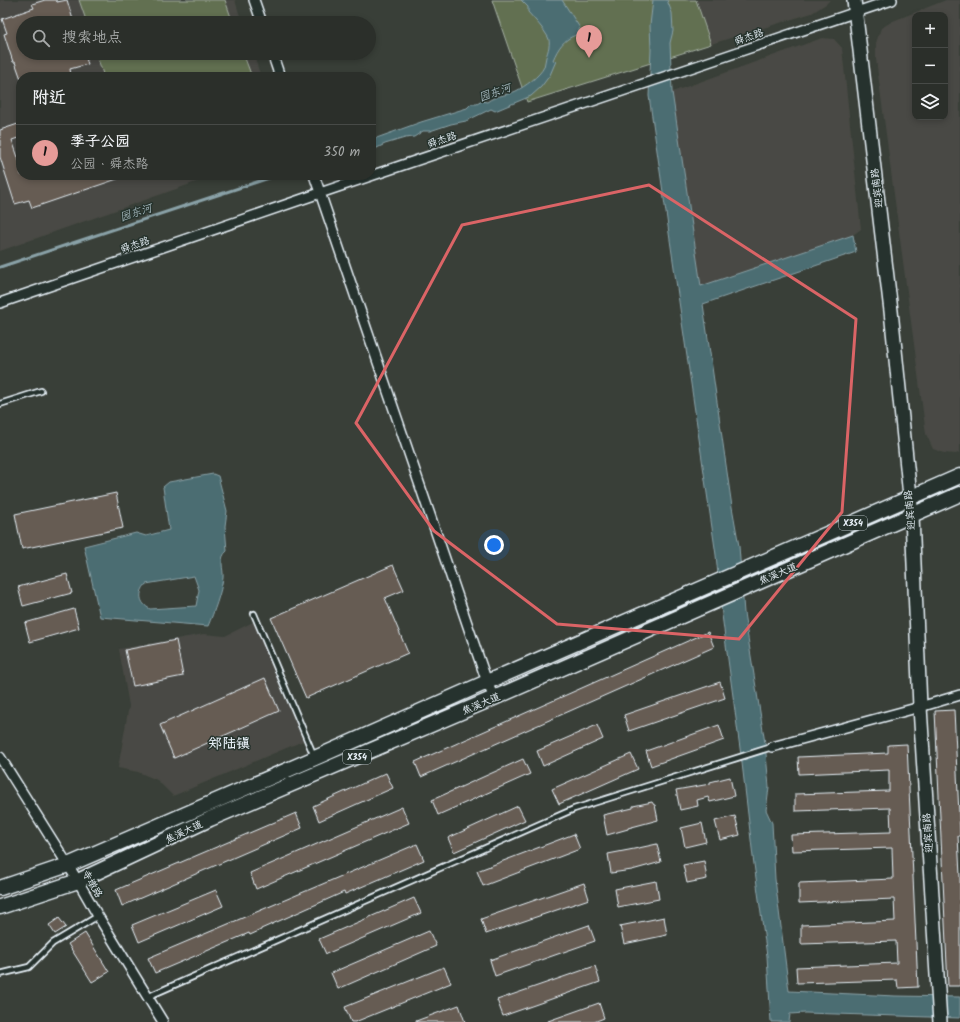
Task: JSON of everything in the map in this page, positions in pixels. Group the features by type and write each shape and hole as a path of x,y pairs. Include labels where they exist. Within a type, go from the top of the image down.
{"main road":[{"name":"焦溪大道","path":"0,888 68,865 960,476"},
{"name":"焦溪大道","path":"0,907 78,881 210,819 494,698 960,494"}],"street":[{"path":"254,0 260,16"},
{"name":"舜杰路","path":"376,173 855,6 892,0"},
{"name":"迎宾南路","path":"855,6 891,311 909,499 912,516 920,708 940,1022"},
{"path":"274,60 278,72"},
{"path":"316,180 487,682 494,698"},
{"name":"舜杰路","path":"0,303 357,180"},
{"path":"772,747 920,708 960,695"},
{"name":"寺墩路","path":"0,757 78,881 163,1022"}],"lane":[{"path":"0,404 40,391"},
{"path":"254,614 315,758"},
{"path":"147,997 574,810 772,747"},
{"path":"0,974 29,967 53,943 98,916"}],"highlighted area":[{"path":"649,185 856,319 842,512 739,639 557,624 434,531 356,423 462,225"}],"shaded area":[{"path":"0,0 235,0 240,16 16,16 16,60 255,60 259,72 16,72 16,180 202,180 0,251"},
{"path":"696,0 830,0 812,13 711,44"},
{"path":"946,0 960,0 960,452 956,454 944,453 933,449 926,434 876,59 876,43 881,28 893,21 912,13 912,120 948,120 948,12 916,12"},
{"path":"822,38 834,39 842,48 861,229 853,235 701,287 672,92"},
{"path":"253,622 303,741 173,796 157,780 138,772 118,768 129,706 119,649 204,634 225,636"}],"green space":[{"path":"79,0 225,0 231,16 85,16"},
{"path":"492,0 696,0 711,44 527,102"},
{"path":"98,60 246,60 250,72 102,72"}],"water":[{"path":"521,0 562,0 580,28 576,35 568,39 559,48 553,60 556,61 550,75 541,87 531,96 495,111 491,109 466,121 430,131 423,131 414,137 385,144 376,148 376,138 421,122 467,108 471,104 477,104 482,101 487,102 494,98 512,93 527,84 539,74 544,66 549,47 549,39 544,30 528,12 528,7"},
{"path":"653,0 667,0 672,13 673,31 670,43 672,92 701,286 853,235 856,252 703,304 739,546 744,613 765,743 769,787 766,810 772,823 775,879 789,991 895,996 960,997 960,1018 805,1013 790,1014 789,1022 771,1022 767,956 722,615 716,555 649,96 651,50 650,25"},
{"path":"213,474 218,476 227,511 225,526 227,551 222,560 223,578 221,590 208,626 100,617 84,546 136,533 146,536 169,530 163,487 169,482","holes":["194,576 199,590 196,606 150,609 146,607 141,598 143,587 146,584"]}],"building":[{"path":"45,0 56,0 57,2 67,0 72,16 16,16 16,60 87,60 88,64 70,69 70,72 19,72 15,62 13,62 4,34 7,33 2,19 34,8 32,4"},
{"path":"16,125 16,139 12,140 16,152 16,180 114,180 32,208 29,200 15,204 0,157 0,130"},
{"path":"116,493 123,528 22,549 15,514"},
{"path":"393,565 404,590 385,598 408,653 306,698 271,618"},
{"path":"67,574 72,593 23,606 18,587"},
{"path":"74,609 79,628 30,642 25,623"},
{"path":"708,632 714,647 421,777 415,762"},
{"path":"176,640 183,676 133,686 125,650"},
{"path":"265,678 279,711 174,758 160,725"},
{"path":"720,682 725,698 629,731 624,715"},
{"path":"954,710 960,836 958,836 960,876 960,986 948,986 935,711"},
{"path":"597,725 603,739 543,766 537,751"},
{"path":"719,725 724,740 651,766 646,751"},
{"path":"907,744 918,987 898,988 897,980 797,983 796,967 897,963 896,941 801,944 801,925 895,921 894,899 799,903 799,883 893,879 892,848 792,851 791,835 891,832 890,808 795,811 795,794 889,791 889,770 799,774 798,757 888,753 888,745"},
{"path":"631,754 638,769 559,804 552,789"},
{"path":"523,759 530,774 438,815 432,800"},
{"path":"386,773 393,788 319,821 313,806"},
{"path":"730,777 734,796 710,802 708,797 697,800 698,806 680,810 676,790 710,784 710,782"},
{"path":"652,802 655,805 658,820 607,835 603,815"},
{"path":"518,806 525,820 454,852 448,838"},
{"path":"402,807 409,823 256,889 250,873"},
{"path":"296,813 302,828 122,906 116,890"},
{"path":"735,816 740,835 720,840 715,821"},
{"path":"702,823 706,842 685,847 681,828"},
{"path":"574,834 580,849 483,886 477,871"},
{"path":"417,844 424,860 345,894 344,892 250,935 249,933 155,973 148,958"},
{"path":"657,844 661,862 632,870 611,873 608,854"},
{"path":"704,861 707,879 687,883 683,865"},
{"path":"656,881 659,899 618,907 615,889"},
{"path":"584,883 589,899 486,934 481,919"},
{"path":"216,890 223,906 139,942 132,925"},
{"path":"414,898 421,913 326,954 319,939"},
{"path":"664,917 667,935 624,944 620,926"},
{"path":"59,918 66,927 55,934 49,925"},
{"path":"589,925 595,941 495,976 490,960"},
{"path":"429,931 436,946 338,989 331,973"},
{"path":"85,933 109,972 92,982 68,944"},
{"path":"595,966 600,982 503,1016 497,1000"},
{"path":"444,967 451,983 355,1022 351,1022 345,1007"},
{"path":"599,1003 604,1018 594,1022 548,1022 548,1021"},
{"path":"459,1005 465,1022 416,1022 416,1021"}],"waterway":[{"name":"园东河","path":"0,267 263,180"}],"place":[{"name":"季子公园","path":"589,58"}],"district":[{"name":"郑陆镇","path":"229,744"}]}
